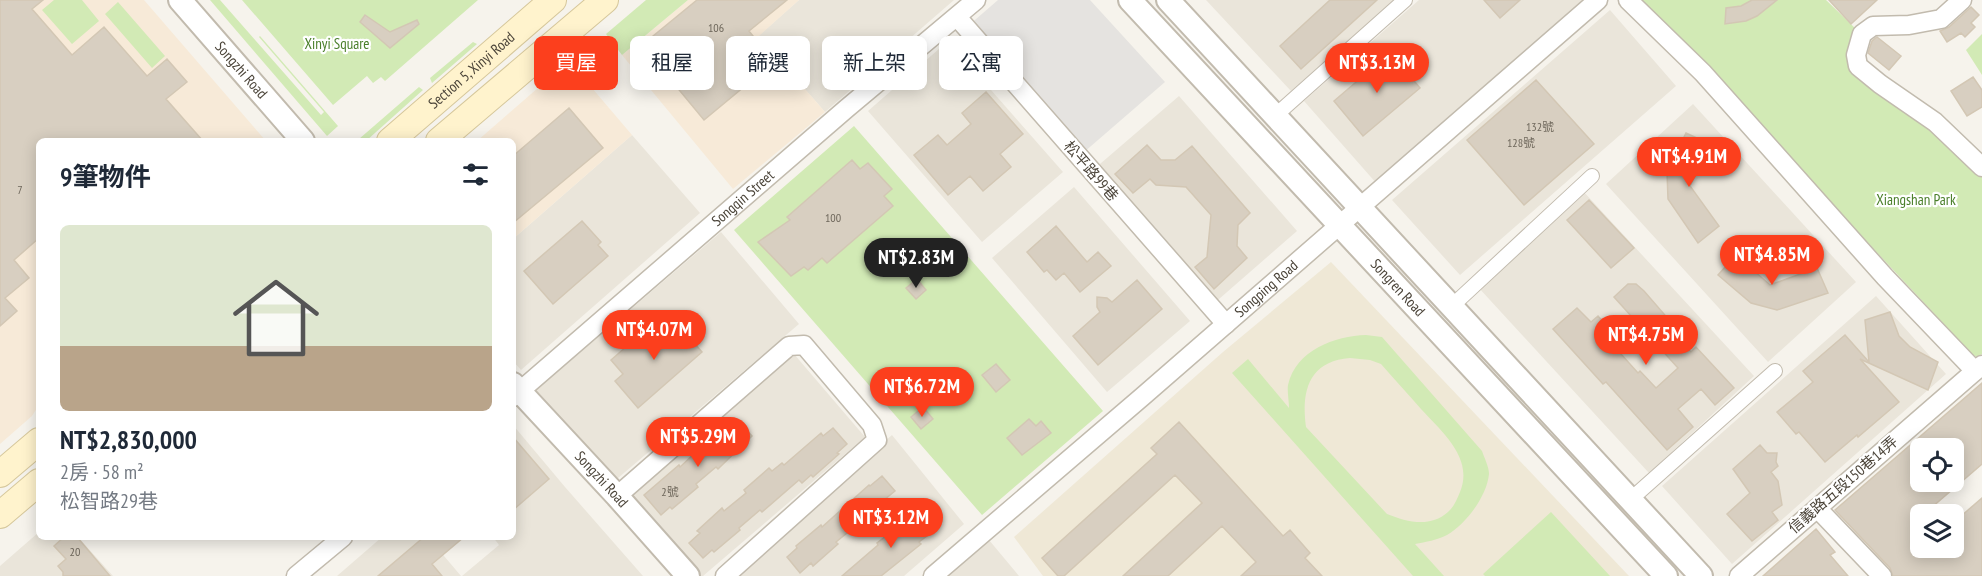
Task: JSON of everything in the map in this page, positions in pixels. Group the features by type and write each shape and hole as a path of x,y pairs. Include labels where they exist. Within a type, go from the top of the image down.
{"main road":[{"name":"Section 5, Xinyi Road","path":"393,138 553,0"},
{"path":"443,138 605,0"},
{"path":"0,474 36,444"},
{"path":"0,515 36,485"}],"street":[{"name":"Songzhi Road","path":"180,0 300,138"},
{"name":"Songqin Street","path":"516,390 976,0"},
{"name":"Songren Road","path":"1131,0 1666,576"},
{"name":"Songren Road","path":"1168,0 1701,576"},
{"path":"1276,115 1405,0"},
{"name":"Songping Road","path":"933,576 1598,0"},
{"path":"1628,0 1703,73 1885,277 1979,368"},
{"path":"1962,0 1941,19 1909,25 1873,26 1862,34 1857,55 1858,66 1935,122 1982,167"},
{"name":"松平路99巷","path":"957,17 1226,324"},
{"path":"1452,306 1592,176"},
{"path":"617,496 789,346 804,345 872,425 877,440 724,576"},
{"name":"信義路五段150巷14弄","path":"1739,576 1979,368"},
{"path":"1630,500 1775,371"},
{"name":"Songzhi Road","path":"516,392 617,496 688,576"},
{"path":"1817,508 1882,576"},
{"path":"296,576 339,540"}],"shaded area":[{"path":"0,0 144,0 263,138 36,138 36,410 0,444"},
{"path":"688,0 799,0 759,36 726,36 726,90 806,90 825,112 733,189 651,90 714,90 714,36 645,36"},
{"path":"799,0 954,0 913,36 822,36 822,90 850,90 825,112 806,90 810,90 810,36 758,36"},
{"path":"998,0 1090,0 1165,82 1083,153 1023,87 1023,36 977,36 968,26"},
{"path":"1206,0 1394,0 1291,91"},
{"path":"1419,0 1585,0 1377,184 1304,101"},
{"path":"1610,10 1676,86 1460,275 1392,200"},
{"path":"630,48 630,65 622,55"},
{"path":"939,49 939,90 991,90 1063,172 982,242 868,111 892,90 927,90 927,59"},
{"path":"536,90 594,90 632,135 516,236 516,138 480,138"},
{"path":"1179,96 1297,231 1211,306 1093,170"},
{"path":"1693,104 1856,282 1768,362 1606,184"},
{"path":"632,135 700,213 521,370 516,364 516,236"},
{"path":"1074,187 1190,321 1107,392 992,258"},
{"path":"1582,190 1754,376 1649,473 1478,287"},
{"path":"721,232 799,324 611,484 533,393"},
{"path":"1331,262 1629,576 1043,576 1014,537 1223,352"},
{"path":"1876,296 1946,374 1732,564 1662,486"},
{"path":"794,354 865,437 703,576 698,576 629,496"},
{"path":"516,429 643,576 462,576 499,545 495,540 516,540"},
{"path":"892,435 964,524 904,576 729,576"},
{"path":"36,535 36,540 81,540 113,576 0,576 0,566"},
{"path":"379,540 431,540 461,576 337,576"},
{"path":"989,540 1019,576 947,576"}],"green space":[{"path":"54,0 82,0 99,21 72,44 42,10"},
{"path":"210,0 220,0 321,115 324,112 260,36 338,126 327,136"},
{"name":"Xinyi Square","path":"242,0 478,0 385,81 381,77 373,83 367,76 333,105"},
{"path":"646,0 688,0 645,36 630,36 630,48 622,55 618,50 618,36 606,34"},
{"name":"Xiangshan Park","path":"1640,0 1826,0 1856,29 1851,48 1897,98 1982,173 1982,354 1977,357 1973,355"},
{"path":"118,2 165,56 152,68 105,14"},
{"path":"1982,34 1982,75 1966,50"},
{"path":"473,42 477,44 432,83 430,78"},
{"path":"419,87 423,90 369,138 360,138"},
{"path":"854,126 1103,411 982,515 734,230"},
{"path":"1354,336 1382,337 1482,451 1489,474 1484,491 1474,509 1447,535 1415,544 1444,576 1413,576 1232,373 1248,359 1289,408 1288,385 1299,363 1318,347","holes":["1350,358 1370,360 1381,364 1446,436 1459,457 1463,468 1460,492 1450,510 1434,520 1410,521 1387,514 1306,427 1307,390 1317,372 1336,360"]},
{"path":"1551,512 1610,576 1485,576 1483,574"}],"building":[{"path":"0,0 43,0 32,9 72,55 104,27 147,76 167,59 187,82 166,99 200,138 36,138 36,241 14,260 29,278 5,298 17,311 0,326"},
{"path":"697,0 787,0 749,31 753,36 726,36 726,90 740,90 704,120 679,90 714,90 714,36 653,36"},
{"path":"1330,0 1377,0 1301,69 1280,46"},
{"path":"1484,0 1520,0 1500,18"},
{"path":"1752,0 1777,0 1757,16 1746,21 1725,24 1726,8 1741,6"},
{"path":"1829,0 1877,0 1851,24"},
{"path":"1971,7 1979,15 1971,23 1975,27 1965,37 1961,33 1947,42 1940,31 1949,27"},
{"path":"365,15 390,32 417,20 419,24 390,48 360,22"},
{"path":"1877,37 1901,56 1889,70 1868,53 1872,41"},
{"path":"1390,53 1420,88 1363,136 1334,101"},
{"path":"1973,77 1982,90 1982,107 1967,116 1951,91"},
{"path":"1536,80 1594,144 1524,205 1467,140"},
{"path":"986,92 1023,134 1000,154 1011,167 983,191 970,176 948,195 914,155 938,135 947,145 971,124 962,113"},
{"path":"569,108 603,148 516,220 516,153"},
{"path":"1686,133 1710,144 1690,186 1719,226 1698,243 1668,199 1667,172"},
{"path":"1147,145 1161,160 1175,160 1192,146 1250,213 1238,225 1237,246 1247,258 1214,289 1195,267 1207,257 1211,215 1186,187 1156,185 1150,179 1133,193 1115,174"},
{"path":"852,160 860,169 868,163 892,189 884,196 893,206 827,263 822,258 808,270 804,267 791,276 758,242 790,220 787,217"},
{"path":"1589,200 1634,248 1611,268 1567,220"},
{"path":"582,221 601,242 598,245 608,256 553,304 524,271"},
{"path":"1056,226 1087,262 1098,252 1111,266 1080,292 1064,273 1056,280 1047,270 1044,272 1027,252"},
{"path":"1736,255 1770,285 1817,268 1828,293 1777,310 1751,303 1718,275"},
{"path":"917,279 926,290 916,299 906,288"},
{"path":"1137,280 1162,309 1098,365 1073,336 1100,312 1097,307 1097,297 1107,298 1112,302"},
{"path":"1628,284 1636,284 1644,291 1677,329 1678,338 1691,352 1696,347 1734,388 1715,405 1701,389 1678,409 1693,427 1667,450 1606,382 1603,384 1553,329 1577,308 1591,322 1598,316 1618,339 1612,344 1638,373 1640,371 1656,388 1678,368 1614,297"},
{"path":"1890,312 1899,336 1910,347 1938,362 1928,390 1860,359 1899,402 1825,462 1799,432 1796,434 1777,412 1813,382 1803,371 1845,335 1869,362 1865,320"},
{"path":"659,318 669,330 676,323 702,352 638,408 615,381 623,374 611,360"},
{"path":"996,364 1010,380 996,392 982,375"},
{"path":"1982,383 1982,464 1964,480 1964,438 1918,438"},
{"path":"923,407 933,419 921,429 911,417"},
{"path":"1029,419 1036,426 1041,421 1051,433 1022,455 1007,438"},
{"path":"737,420 752,436 718,469 716,467 696,484 698,487 672,509 670,507 661,515 644,495 679,465 680,467 725,425 728,428"},
{"path":"1179,422 1283,536 1290,530 1310,553 1305,558 1322,576 1241,576 1256,562 1222,526 1168,576 1123,576 1202,503 1175,475 1064,576 1058,576 1042,558 1157,454 1151,448"},
{"path":"833,428 847,444 813,477 811,475 802,483 799,480 762,512 760,510 714,552 712,550 703,558 689,543 700,533 697,531 722,508 724,511 746,493 744,490 769,468 772,471 782,463 784,465 821,433 823,436"},
{"path":"516,440 549,479 516,507"},
{"path":"1760,445 1767,453 1777,453 1778,466 1771,472 1778,481 1782,505 1772,512 1778,520 1752,541 1727,514 1750,493 1733,469"},
{"path":"1910,445 1910,492 1950,492 1936,504 1910,504 1910,558 1964,558 1964,514 1982,498 1982,576 1893,576 1890,568 1835,510"},
{"path":"882,476 895,491 836,542 838,544 813,566 811,563 800,573 787,557 797,548 796,546"},
{"path":"915,514 931,533 919,542 921,544 881,576 842,576 878,545 877,543"},
{"path":"1816,529 1835,552 1830,555 1848,576 1763,576"},
{"path":"61,540 80,540 110,576 63,576 58,566 66,559 54,546"},
{"path":"420,540 460,540 432,564 442,576 378,576"}]}
